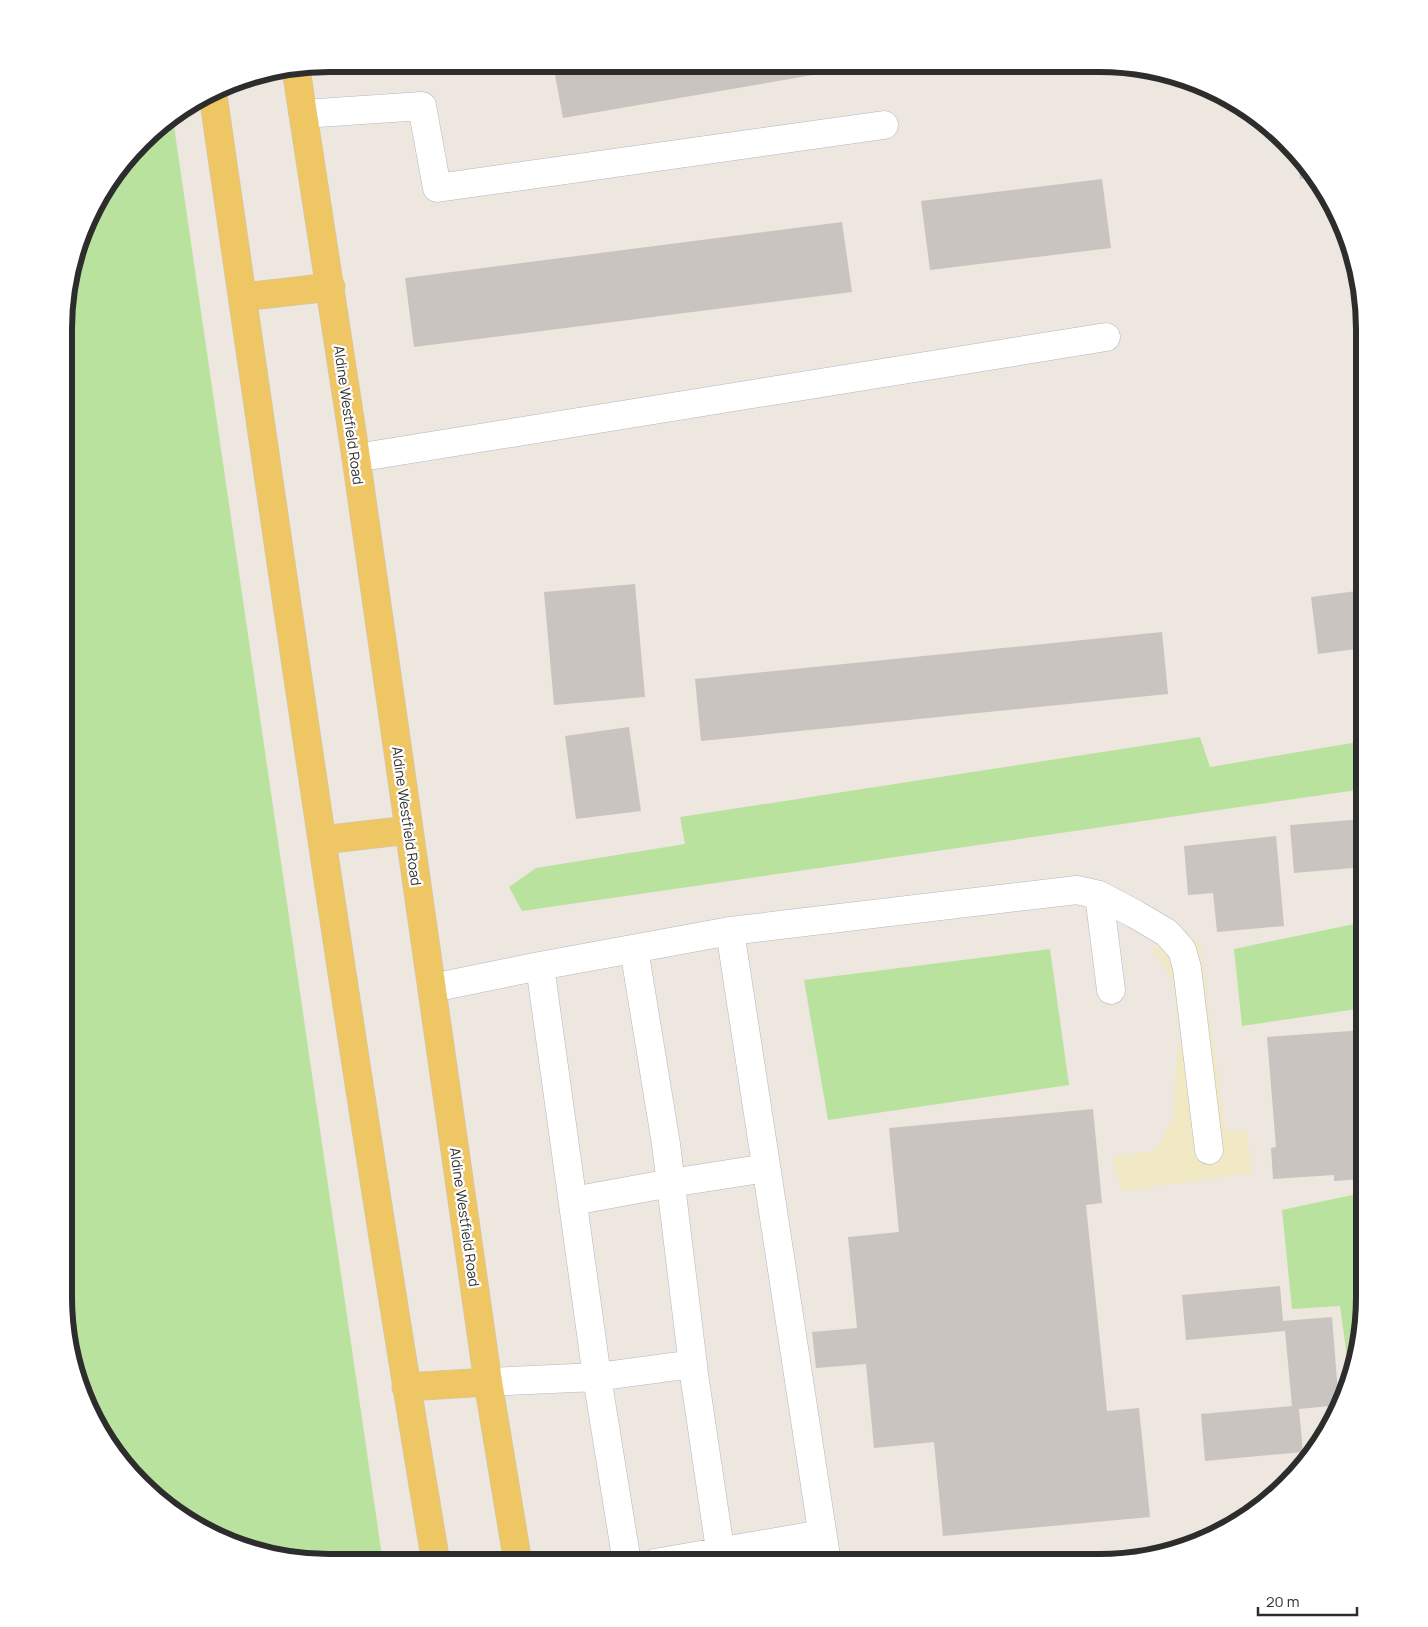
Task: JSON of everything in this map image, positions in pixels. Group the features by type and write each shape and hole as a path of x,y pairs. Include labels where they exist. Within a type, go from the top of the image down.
{"main road":[{"name":"Aldine Westfield Road","path":"297,75 356,458 488,1382 517,1554"},
{"path":"214,100 322,840 406,1387 434,1554"},
{"path":"243,297 331,288"},
{"path":"322,840 409,830"},
{"path":"406,1387 488,1382"}],"lane":[{"path":"303,114 422,106 437,188 884,125"},
{"path":"356,458 1106,337"},
{"path":"432,988 730,931 1077,890 1098,895 1135,914 1167,933 1182,950 1188,968 1209,1150"},
{"path":"1098,895 1111,990"},
{"path":"730,931 825,1554"},
{"path":"634,949 666,1144 693,1364 721,1554"},
{"path":"540,966 597,1377 626,1554"},
{"path":"573,1201 766,1168"},
{"path":"488,1382 597,1377 693,1364"},
{"path":"734,1554 822,1534"}],"green space":[{"path":"174,125 382,1554 312,1554 279,1550 231,1535 187,1511 160,1491 136,1467 116,1440 92,1396 77,1348 72,1298 73,312 81,263 92,231 107,201 136,160 160,136"},
{"path":"1200,737 1210,767 1356,742 1356,790 522,911 509,887 536,868 685,844 680,817"},
{"path":"1356,924 1356,1009 1242,1026 1234,949"},
{"path":"1050,949 1069,1085 828,1120 804,980"},
{"path":"1356,1195 1356,1298 1351,1348 1348,1362 1340,1306 1292,1309 1282,1210"}],"sand":[{"path":"1200,942 1225,1130 1247,1132 1252,1173 1121,1191 1113,1158 1152,1151 1160,1143 1174,1115 1180,1035 1172,978 1151,948"}],"building":[{"path":"554,72 830,72 563,118"},
{"path":"1298,168 1306,178 1300,179"},
{"path":"1102,179 1111,248 930,270 921,201"},
{"path":"842,222 852,292 414,347 405,278"},
{"path":"635,584 645,697 554,705 544,592"},
{"path":"1356,591 1356,649 1318,654 1311,597"},
{"path":"1162,632 1168,694 701,741 695,679"},
{"path":"629,727 641,811 576,819 565,736"},
{"path":"1356,820 1356,868 1294,873 1290,825"},
{"path":"1276,836 1284,926 1217,932 1213,893 1188,895 1184,846"},
{"path":"1356,1031 1356,1180 1334,1181 1334,1175 1273,1179 1271,1148 1276,1147 1267,1037"},
{"path":"1093,1109 1102,1203 1086,1205 1107,1411 1139,1408 1150,1517 943,1536 934,1442 874,1448 866,1364 816,1368 812,1332 857,1328 848,1237 899,1232 889,1128"},
{"path":"1280,1286 1283,1321 1332,1317 1338,1391 1331,1406 1299,1409 1303,1452 1205,1461 1201,1414 1292,1406 1285,1331 1186,1340 1182,1295"}]}
